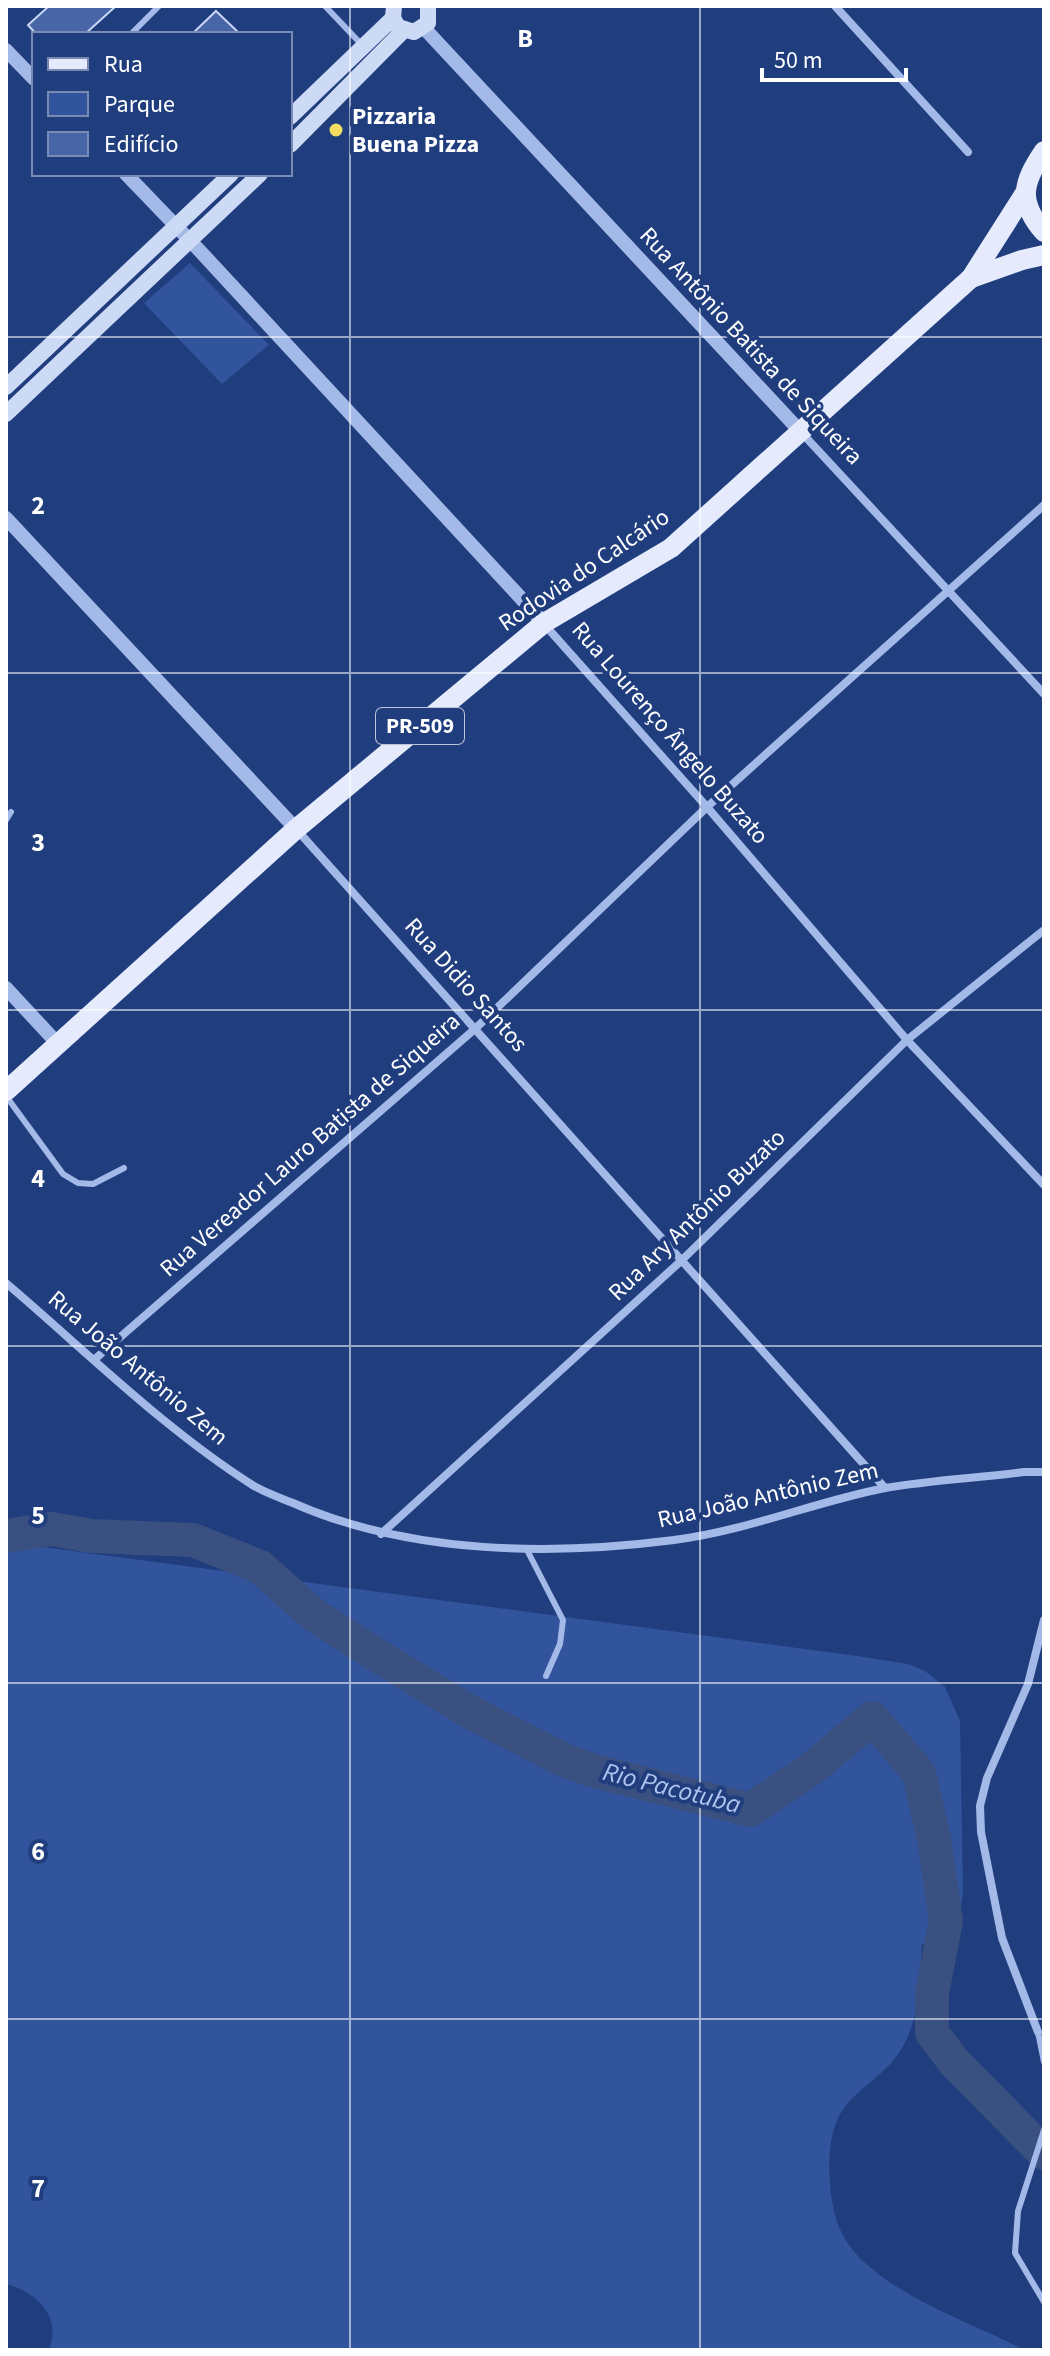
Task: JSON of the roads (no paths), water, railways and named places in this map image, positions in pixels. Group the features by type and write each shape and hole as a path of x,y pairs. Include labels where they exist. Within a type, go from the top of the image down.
{"main road":[{"path":"397,18 414,32 424,28 431,8"},
{"path":"292,115 363,46 397,18"},
{"path":"292,143 397,18"},
{"name":"PR-509","path":"1025,193 1026,180 1044,151"},
{"path":"6,387 229,176"},
{"path":"6,414 258,176"},
{"path":"1025,193 1031,214 1044,232"},
{"name":"Rodovia do Calcário","path":"6,1093 296,829 544,623 671,548 971,278 1025,193"},
{"name":"Rodovia do Calcário","path":"971,278 1044,255"}],"street":[{"path":"835,6 968,152"},
{"name":"Rua Antônio Batista de Siqueira","path":"424,28 1044,694"},
{"path":"6,50 32,77"},
{"name":"Rua Lourenço Ângelo Buzato","path":"128,176 544,623 907,1040 1044,1185"},
{"name":"Rua Vereador Lauro Batista de Siqueira","path":"95,1359 476,1028 707,807 1044,505"},
{"name":"Rua Didio Santos","path":"6,518 296,829 885,1488"},
{"name":"Rua Ary Antônio Buzato","path":"381,1534 682,1260 907,1040 1044,930"},
{"path":"6,988 58,1044"},
{"name":"Rua João Antônio Zem","path":"6,1283 176,1432 257,1487 313,1512 381,1534 456,1544 547,1549 675,1540 772,1519 885,1488 1044,1472"},
{"path":"1038,2032 1002,1938 981,1832 980,1806 987,1778 1028,1684 1044,1620"}],"lane":[{"path":"133,32 159,6"},
{"path":"325,6 363,46"},
{"path":"6,820 11,812"},
{"path":"6,1093 63,1174 78,1183 93,1184 124,1168"},
{"path":"526,1548 563,1620 560,1644 546,1676"},
{"path":"1038,2032 1044,2062"},
{"path":"1044,2130 1018,2211 1015,2253 1044,2302"}],"waterway":[{"name":"Rio Pacotuba","path":"6,1536 52,1529 91,1536 193,1540 260,1567 314,1615 375,1654 470,1712 564,1760 591,1770 750,1810 814,1767 872,1718 919,1773 934,1839 946,1921 932,1993 932,2033 955,2063 1044,2153"}],"place":[{"name":"Pizzaria Buena Pizza","path":"336,130"}]}
